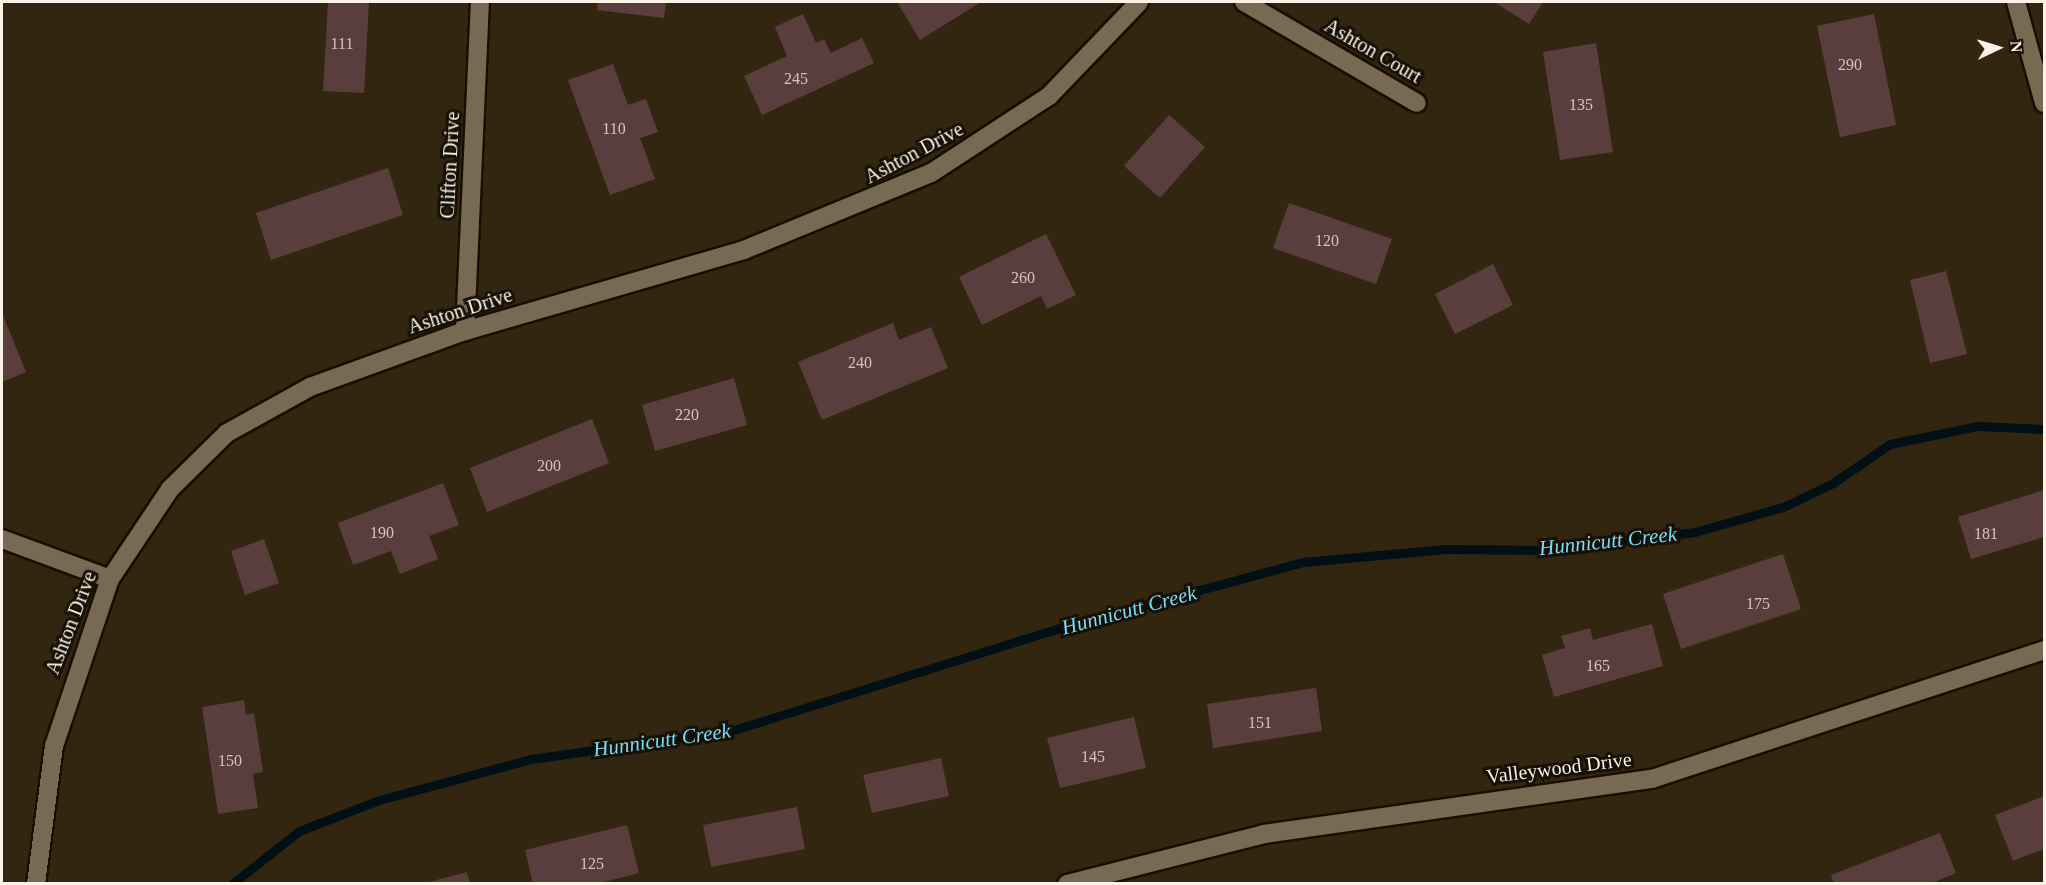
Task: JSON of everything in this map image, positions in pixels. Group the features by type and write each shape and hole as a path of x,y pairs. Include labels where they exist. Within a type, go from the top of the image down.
{"street":[{"name":"Clifton Drive","path":"465,332 480,2"},
{"name":"Ashton Drive","path":"36,884 54,746 110,579 170,489 227,433 310,387 465,332 744,250 931,173 1049,96 1139,2"},
{"name":"Ashton Court","path":"1244,2 1417,103"},
{"path":"2016,2 2044,104"},
{"path":"2,539 110,579"},
{"name":"Valleywood Drive","path":"1067,884 1264,834 1652,779 2044,650"}],"building":[{"path":"328,2 369,2 364,93 323,91"},
{"path":"598,2 666,2 664,18 597,10"},
{"path":"903,2 981,2 920,40 898,4"},
{"path":"1494,2 1543,2 1529,24"},
{"path":"803,14 816,43 824,39 831,53 862,38 874,63 762,115 744,76 787,56 775,27"},
{"path":"1874,14 1896,125 1840,137 1817,26"},
{"path":"1596,43 1613,152 1560,160 1543,52"},
{"path":"613,64 628,105 646,99 658,132 640,138 655,179 610,195 568,80"},
{"path":"1169,115 1205,147 1160,198 1124,166"},
{"path":"388,168 403,215 271,260 256,213"},
{"path":"1289,203 1392,239 1376,284 1273,248"},
{"path":"1046,234 1076,295 1047,309 1041,296 982,325 959,277"},
{"path":"1493,264 1513,305 1455,334 1435,294"},
{"path":"1946,271 1967,354 1930,363 1910,280"},
{"path":"2,313 26,372 2,382"},
{"path":"893,323 899,340 931,327 948,368 822,420 798,362"},
{"path":"734,378 747,425 655,451 642,405"},
{"path":"592,419 609,463 487,512 470,468"},
{"path":"443,483 459,525 429,536 438,559 400,574 391,551 353,565 338,523"},
{"path":"2044,490 2044,537 1971,559 1958,517"},
{"path":"264,539 279,583 245,595 231,551"},
{"path":"1783,554 1801,609 1681,649 1663,594"},
{"path":"1652,624 1663,666 1554,697 1542,655 1565,648 1561,636 1590,628 1593,640"},
{"path":"1316,688 1322,731 1213,748 1207,704"},
{"path":"244,700 246,715 254,713 263,772 253,774 258,808 218,814 202,707"},
{"path":"1134,717 1146,768 1060,788 1047,738"},
{"path":"941,758 949,796 872,813 863,775"},
{"path":"2044,796 2044,849 2013,861 1995,815"},
{"path":"797,807 805,849 711,867 703,825"},
{"path":"627,825 639,873 596,884 533,884 525,850"},
{"path":"1940,833 1956,873 1930,884 1834,884 1831,875"},
{"path":"467,872 470,884 425,884 425,883"}],"waterway":[{"name":"Hunnicutt Creek","path":"232,884 299,831 379,800 531,759 734,730 1060,628 1303,562 1445,549 1544,550 1695,532 1783,507 1833,483 1890,444 1978,426 2044,429"}]}
